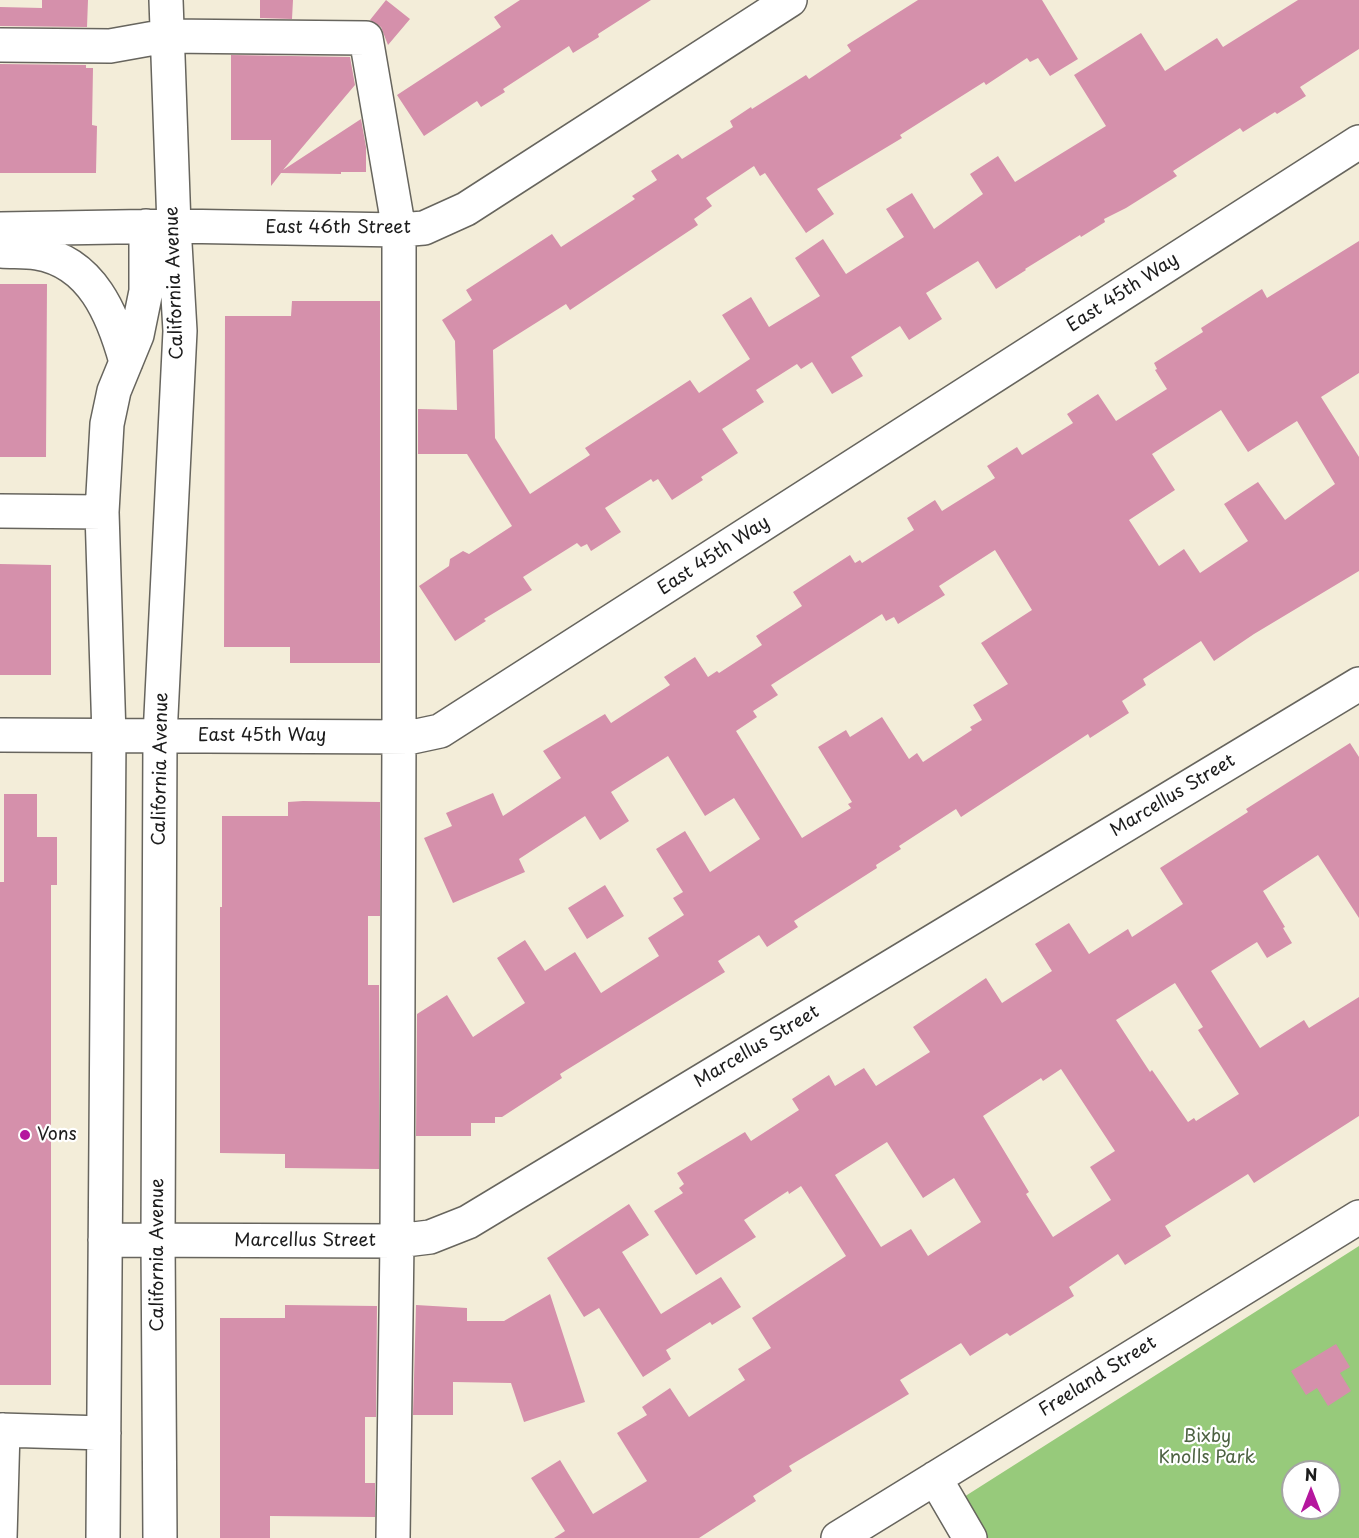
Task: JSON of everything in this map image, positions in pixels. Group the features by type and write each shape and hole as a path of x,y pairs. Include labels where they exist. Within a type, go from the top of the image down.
{"street":[{"name":"California Avenue","path":"103,1538 109,736 102,512 107,424 114,391 137,335 160,226 166,0"},
{"name":"East 46th Street","path":"0,229 160,226 399,230 424,228 466,209 790,0"},
{"path":"0,45 110,46 166,36 366,38 399,230 397,1241 393,1538"},
{"name":"East 45th Way","path":"0,735 412,737 440,731 1359,142"},
{"name":"California Avenue","path":"160,226 180,331 160,736 158,1241 160,1538"},
{"path":"0,251 37,253 53,257 74,267 91,283 108,310 126,362"},
{"path":"0,511 102,512"},
{"name":"Marcellus Street","path":"105,1240 397,1241 430,1237 468,1222 1359,684"},
{"name":"Freeland Street","path":"838,1538 1359,1217"},
{"path":"0,1538 2,1430 104,1433"},
{"path":"935,1478 970,1538"}],"green space":[{"name":"Bixby Knolls Park","path":"1359,1246 1359,1538 978,1538 956,1502"}],"building":[{"path":"42,0 88,0 87,27 0,26 0,7 42,8"},
{"path":"260,0 293,0 292,19 260,18"},
{"path":"386,0 410,19 388,45 381,27 370,20"},
{"path":"520,0 651,0 573,53 569,46 503,89 505,92 481,107 477,101 424,136 397,95 501,27 494,17"},
{"path":"918,0 1042,0 1078,59 1050,76 1038,58 1030,62 1027,58 986,85 984,82 900,135 902,138 817,189 834,214 806,233 765,173 760,176 754,166 706,198 712,206 694,219 698,225 570,310 566,304 493,350 495,438 530,494 590,455 585,448 690,380 699,393 750,359 722,315 751,297 769,327 820,296 795,258 823,239 846,274 904,237 886,209 912,193 934,229 983,194 970,174 998,156 1015,182 1106,126 1074,75 1141,33 1165,71 1217,38 1223,47 1298,0 1359,0 1359,49 1300,87 1306,96 1243,132 1240,128 1173,171 1177,176 1104,219 1105,222 1081,237 1080,235 996,289 978,261 926,293 942,319 909,340 900,326 851,357 863,376 832,394 812,362 801,369 797,364 756,390 764,402 722,429 738,453 701,477 703,480 672,500 658,479 653,482 651,479 605,508 621,532 591,551 587,544 581,547 577,543 523,577 532,590 484,619 486,621 455,641 419,586 449,566 450,559 463,551 469,554 512,526 467,454 418,454 418,409 457,410 455,341 442,320 472,300 466,290 552,234 561,247 635,199 632,196 657,180 651,171 678,154 682,159 733,127 730,121 751,107 752,109 806,75 809,79 851,51 847,45"},
{"path":"231,55 350,57 355,85 283,170 361,119 366,147 366,172 281,173 271,186 271,140 231,140"},
{"path":"0,64 86,65 86,68 93,68 92,125 97,126 96,173 0,173"},
{"path":"1359,241 1359,373 1321,397 1359,457 1359,571 1254,634 1214,661 1201,641 1143,679 1146,685 1122,701 1129,713 1090,738 1088,734 961,817 956,809 899,846 901,849 876,865 877,868 794,921 798,927 767,947 759,935 718,961 725,972 560,1074 562,1078 502,1117 495,1117 495,1123 471,1123 471,1136 416,1136 417,1014 447,995 473,1037 525,1003 497,958 525,940 545,971 575,952 601,993 659,956 648,938 684,915 673,898 683,892 656,849 685,831 710,872 760,839 734,798 705,816 668,756 611,792 629,821 600,840 585,816 519,859 525,872 453,903 424,838 452,826 446,813 493,793 503,816 561,778 543,751 605,714 611,723 670,685 664,677 695,657 708,677 717,671 719,673 762,645 756,636 802,606 793,592 850,555 855,563 860,560 862,563 914,530 907,518 935,500 942,511 995,478 987,466 1017,447 1022,455 1073,423 1067,414 1098,394 1116,421 1167,389 1155,370 1157,369 1154,363 1203,332 1201,328 1262,289 1267,298","holes":["1221,410 1248,452 1297,421 1335,484 1285,520 1258,482 1224,504 1248,541 1200,573 1184,549 1159,566 1129,520 1175,490 1152,454","995,550 1032,610 981,643 1008,684 973,705 982,720 970,727 972,730 923,762 917,753 909,759 882,717 850,737 846,730 818,747 852,802 848,804 851,808 802,838 736,731 757,717 753,711 778,695 771,685 882,614 886,621 894,617 898,624 945,595 939,586"]},
{"path":"0,284 47,284 46,457 0,457"},
{"path":"292,301 380,301 380,663 290,663 290,647 224,647 225,316 291,316"},
{"path":"0,564 51,565 51,675 0,675"},
{"path":"1350,743 1359,757 1359,918 1318,855 1263,891 1292,943 1267,958 1257,942 1211,971 1260,1048 1304,1020 1309,1028 1359,997 1359,1116 1254,1183 1248,1174 1165,1226 1171,1236 1125,1265 1118,1254 1069,1287 1074,1296 1010,1336 1007,1333 970,1356 961,1343 900,1380 909,1394 789,1466 792,1471 753,1496 756,1501 699,1538 554,1538 565,1531 531,1478 560,1460 593,1514 647,1481 617,1433 647,1415 642,1407 670,1388 689,1417 745,1380 738,1369 771,1348 752,1318 846,1256 801,1186 789,1194 788,1191 744,1220 756,1237 696,1275 654,1211 683,1193 679,1188 684,1184 677,1173 745,1132 751,1141 799,1110 792,1099 829,1075 835,1086 864,1068 876,1086 930,1052 913,1027 986,978 1002,1003 1052,971 1035,944 1069,923 1089,954 1128,929 1132,937 1183,904 1160,868 1248,812 1246,809","holes":["1175,983 1203,1027 1198,1030 1239,1094 1196,1121 1194,1118 1188,1122 1152,1070 1150,1072 1116,1020","1061,1069 1115,1151 1090,1167 1111,1200 1053,1237 1026,1194 1029,1192 983,1116 1041,1078 1043,1081","887,1142 923,1198 954,1178 981,1222 928,1256 911,1229 881,1247 835,1175"]},
{"name":"Vons","path":"4,794 37,794 37,837 57,837 57,885 51,885 51,1385 0,1385 0,882 4,882"},
{"path":"288,802 380,802 380,916 368,916 368,985 379,985 379,1169 285,1168 285,1154 220,1153 222,816 288,816"},
{"path":"605,885 624,916 587,939 568,908"},
{"path":"629,1204 649,1235 622,1252 661,1314 721,1277 741,1307 712,1325 710,1322 666,1350 671,1359 643,1377 599,1308 584,1317 547,1258"},
{"path":"550,1294 585,1402 524,1422 511,1383 453,1382 453,1415 413,1415 416,1305 467,1308 467,1321 504,1321"},
{"path":"285,1305 377,1306 376,1417 365,1417 365,1483 375,1483 375,1517 270,1516 270,1538 220,1538 220,1318 285,1318"},
{"path":"1336,1344 1350,1367 1340,1373 1351,1391 1328,1406 1317,1388 1306,1395 1291,1371"}],"place":[{"name":"Vons","path":"25,1135"}]}
